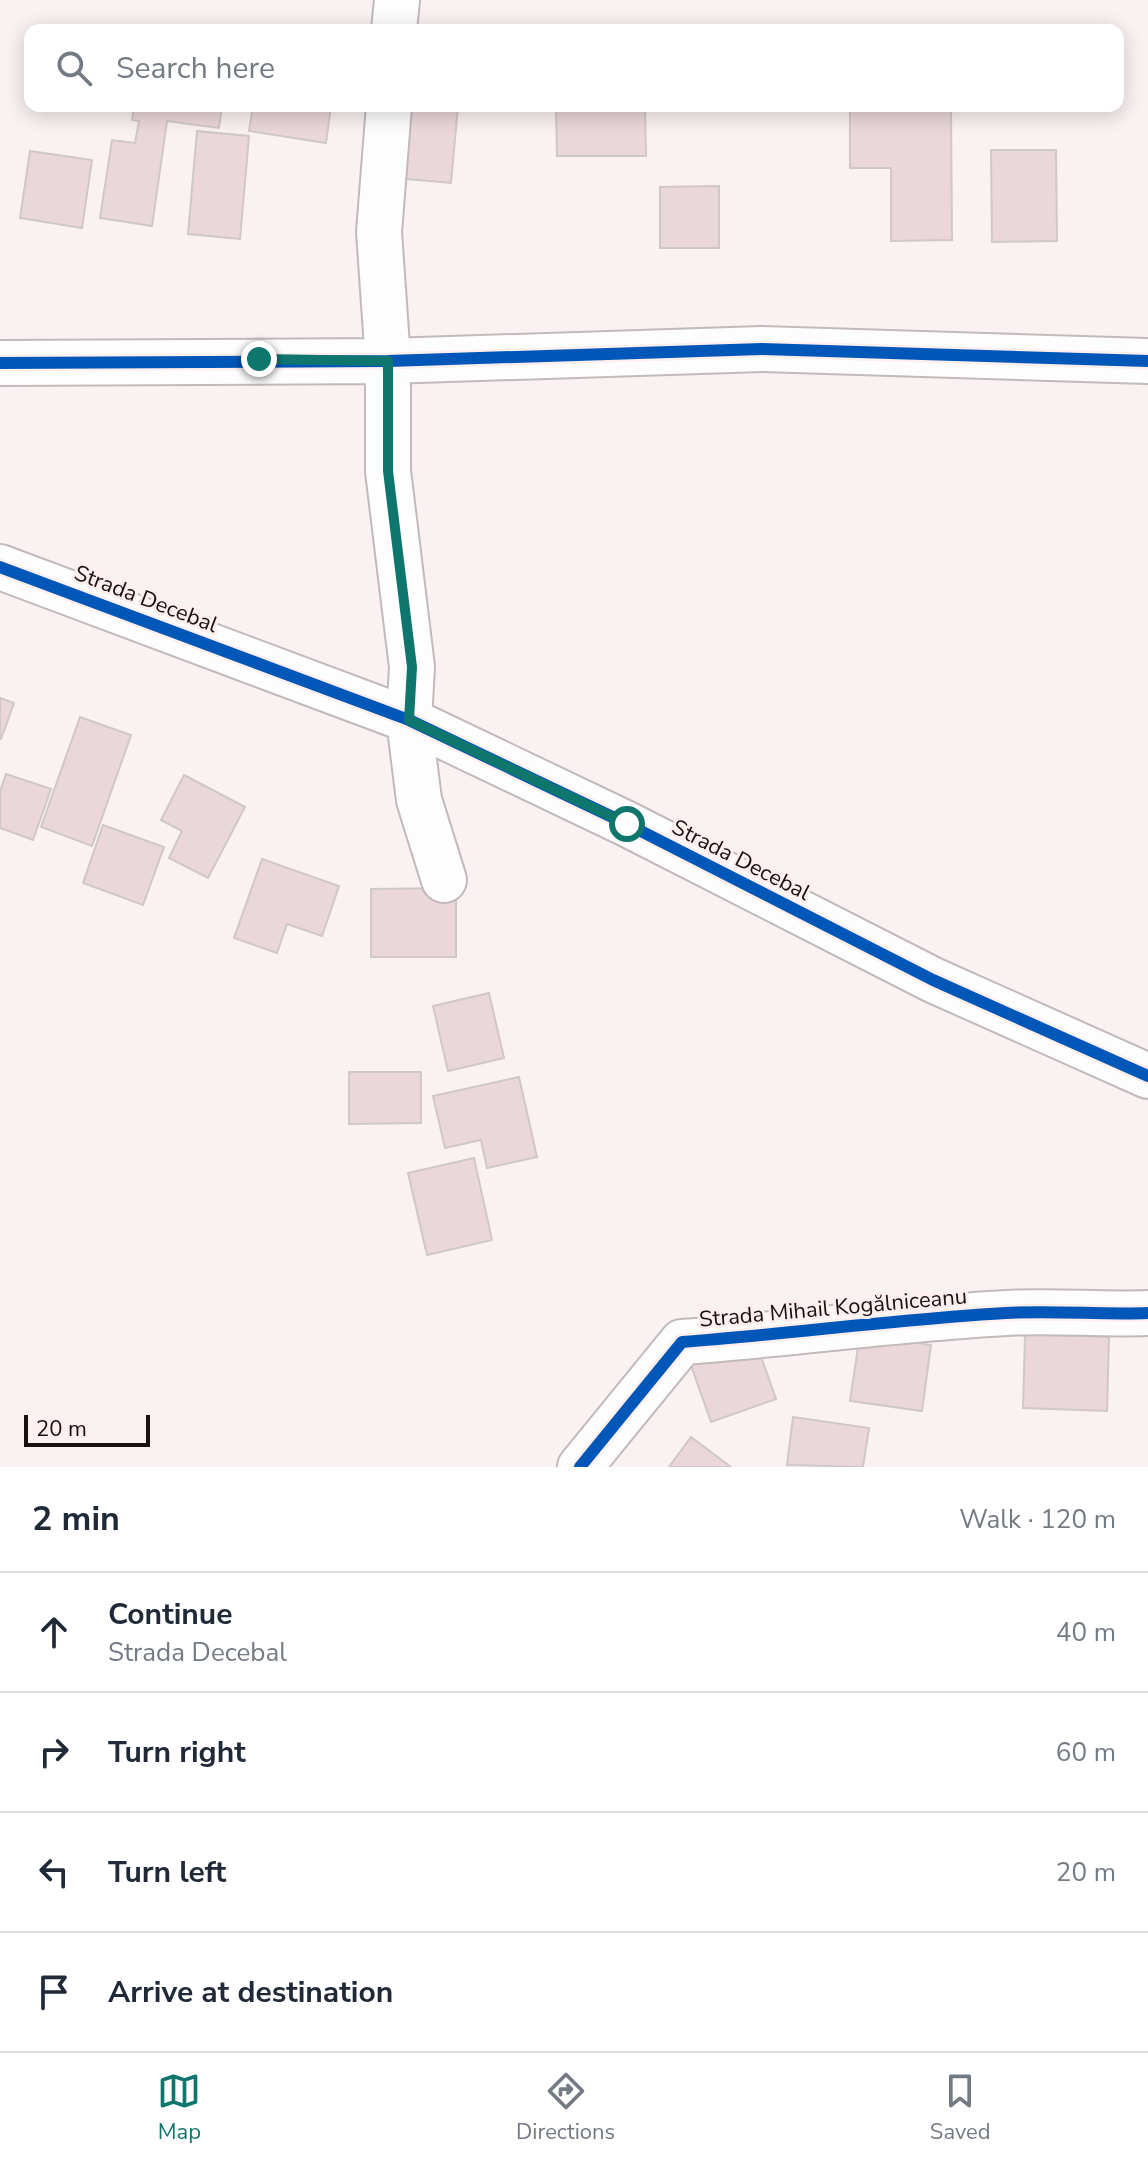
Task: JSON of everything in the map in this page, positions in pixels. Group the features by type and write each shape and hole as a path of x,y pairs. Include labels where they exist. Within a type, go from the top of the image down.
{"street":[{"path":"395,24 397,0"},
{"path":"389,112 379,232 388,361 388,471 412,667 409,720 419,800 444,880"},
{"path":"0,363 388,361 762,349 1148,361"},
{"name":"Strada Decebal","path":"0,567 409,720 627,824 933,980 1148,1076"},
{"name":"Strada Mihail Kogălniceanu","path":"580,1467 682,1342 770,1335 885,1320 980,1314 1148,1313"}],"building":[{"path":"133,112 221,112 219,128 167,121 152,226 100,218 112,140 135,143 139,121 132,120"},
{"path":"252,112 330,112 326,143 249,131"},
{"path":"390,112 457,112 451,183 384,177"},
{"path":"556,112 645,112 646,156 557,156"},
{"path":"850,112 951,112 952,240 891,241 891,168 850,168"},
{"path":"197,131 249,136 240,239 188,234"},
{"path":"991,150 1056,150 1057,241 992,242"},
{"path":"30,151 92,160 82,228 20,218"},
{"path":"719,186 719,248 660,248 660,187"},
{"path":"0,698 14,703 1,739 0,739"},
{"path":"80,717 131,735 92,846 41,827"},
{"path":"6,774 51,789 33,840 0,828 0,792"},
{"path":"184,775 245,807 208,878 169,858 182,831 161,820"},
{"path":"103,825 164,847 143,905 83,883"},
{"path":"262,859 339,886 322,936 287,924 277,953 234,938"},
{"path":"456,888 456,957 371,957 371,889"},
{"path":"489,993 504,1058 448,1071 433,1006"},
{"path":"349,1072 421,1072 421,1123 349,1124"},
{"path":"519,1077 537,1157 487,1168 481,1140 445,1148 433,1096"},
{"path":"474,1158 492,1240 427,1255 408,1173"},
{"path":"753,1334 776,1399 711,1422 688,1357"},
{"path":"860,1334 931,1345 922,1411 850,1401"},
{"path":"1025,1334 1109,1337 1107,1411 1023,1408"},
{"path":"793,1417 869,1428 863,1467 787,1465"},
{"path":"691,1437 731,1467 669,1467"}],"cycle path":[{"path":"0,363 388,361 762,349 1148,361"},
{"path":"0,567 409,720 627,824 933,980 1148,1076"},
{"path":"580,1467 682,1342 1006,1313 1148,1313"}],"route":[{"path":"259,359 388,361 388,471 412,667 409,720 627,824"}]}
